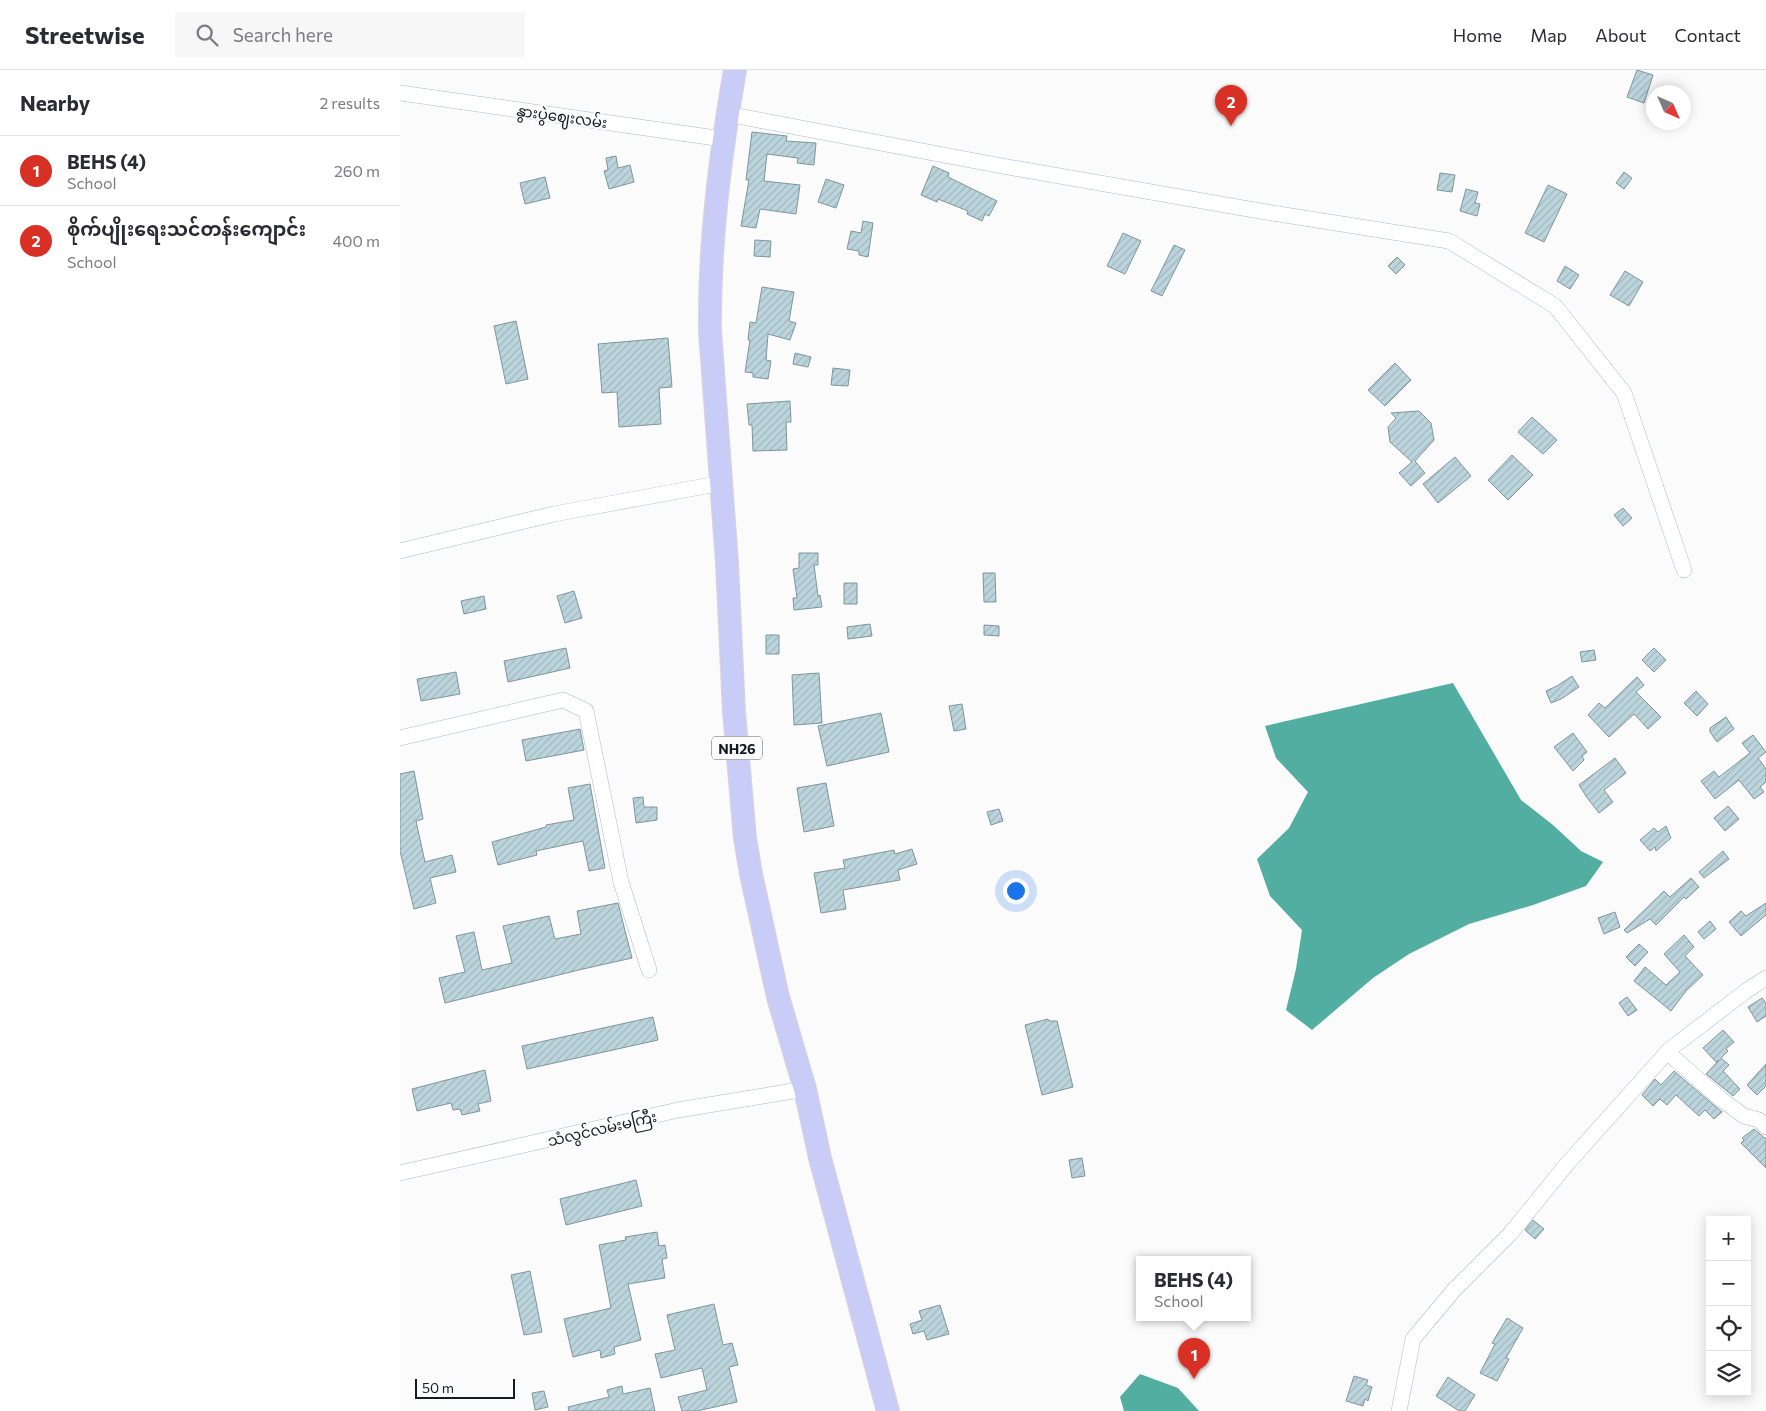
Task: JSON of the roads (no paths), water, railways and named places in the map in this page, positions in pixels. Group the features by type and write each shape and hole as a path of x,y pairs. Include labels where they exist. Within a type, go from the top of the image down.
{"highway":[{"name":"NH26","path":"734,70 714,214 710,330 722,484 734,712 745,838 758,911 778,997 805,1089 820,1158 888,1411"}],"street":[{"name":"နွားပွဲဈေးလမ်း","path":"400,92 723,139"},
{"path":"727,114 1260,211 1449,241 1555,306 1624,393 1684,570"},
{"path":"400,551 554,514 722,484"},
{"path":"400,738 564,700 586,711 621,882 649,970"},
{"path":"1399,1411 1413,1339 1454,1290 1510,1234 1567,1164 1667,1052 1746,991 1766,978"},
{"path":"1667,1052 1722,1100 1744,1116 1759,1120 1766,1127"},
{"name":"သံလွင်လမ်းမကြီး","path":"400,1173 678,1110 805,1089"}],"place":[{"name":"စိုက်ပျိုးရေးသင်တန်းကျောင်း","path":"1231,126"},
{"name":"BEHS (4)","path":"1194,1379"}]}
